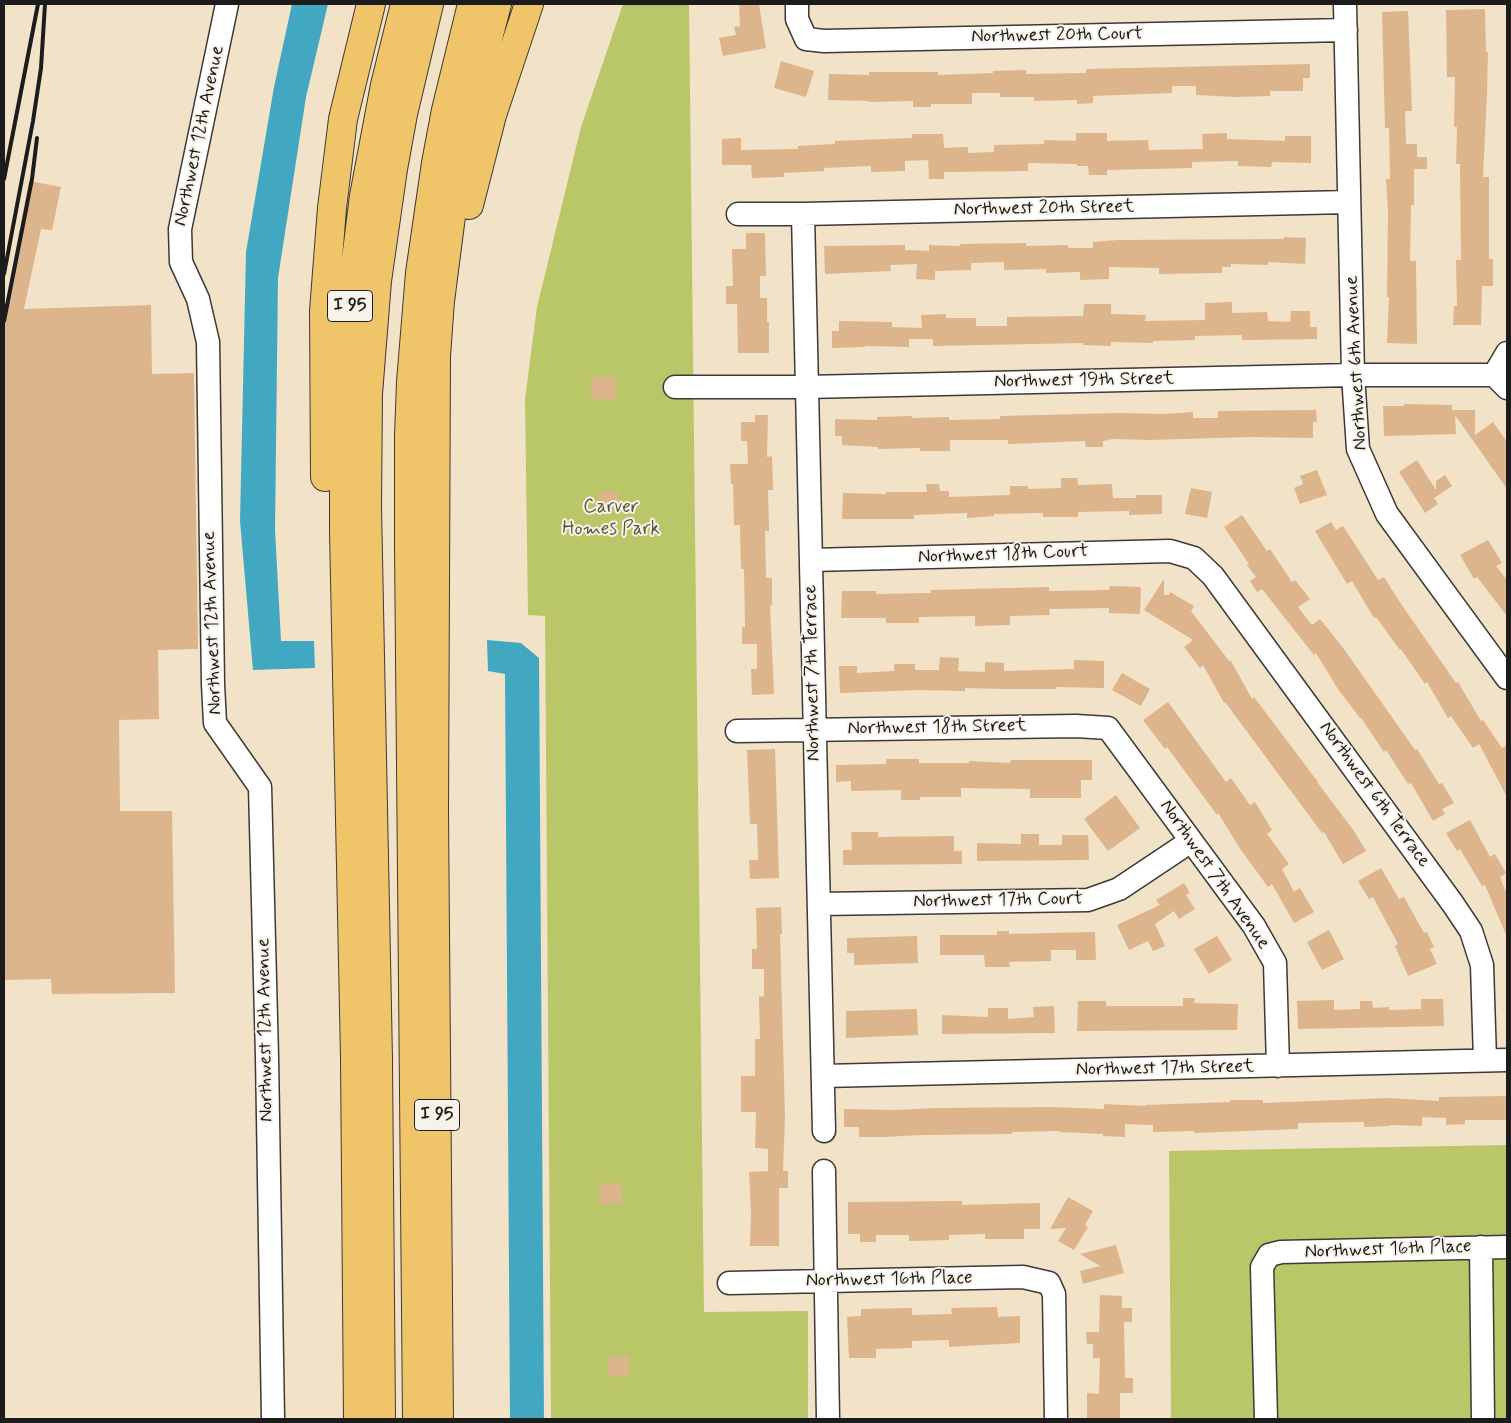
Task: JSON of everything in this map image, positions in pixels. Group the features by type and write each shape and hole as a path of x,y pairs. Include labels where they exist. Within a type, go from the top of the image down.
{"highway":[{"path":"346,614 326,504 324,311 332,208 340,142 350,86 371,4"},
{"name":"I 95","path":"358,1419 355,1058 344,417 350,308 364,196 385,85 405,4"},
{"path":"381,1419 378,1049 367,506 368,394 377,281 392,169 409,86 429,4"},
{"path":"417,1419 409,548 411,382 420,273 436,163 448,101 472,4"},
{"name":"I 95","path":"439,1419 434,821 436,356 440,301 454,193 476,84 497,4"},
{"path":"436,356 470,200 492,115 529,4"}],"street":[{"name":"Northwest 12th Avenue","path":"227,4 180,229 181,262 198,299 208,342 215,723 260,787 267,1050 273,1419"},
{"name":"Northwest 20th Court","path":"797,4 797,19 806,39 824,41 1346,30"},
{"name":"Northwest 6th Avenue","path":"1345,4 1353,375 1358,449 1387,514 1507,678"},
{"name":"Northwest 20th Street","path":"738,214 1350,202"},
{"name":"Northwest 7th Terrace","path":"803,214 824,1131"},
{"path":"1500,382 1507,353"},
{"name":"Northwest 19th Street","path":"675,388 806,387 1353,375 1500,382"},
{"name":"Northwest 18th Court","path":"811,560 1170,551 1194,558"},
{"name":"Northwest 6th Terrace","path":"1194,558 1213,576 1454,904 1471,931 1482,965 1485,1060"},
{"name":"Northwest 18th Street","path":"737,731 1076,726 1108,728"},
{"name":"Northwest 7th Avenue","path":"1108,728 1254,926 1275,963 1278,1066"},
{"name":"Northwest 17th Court","path":"819,904 1088,900 1119,889 1191,841"},
{"name":"Northwest 17th Street","path":"823,1076 1507,1060"},
{"path":"824,1171 828,1419"},
{"path":"1481,1247 1484,1419"},
{"name":"Northwest 16th Place","path":"1266,1419 1262,1267 1269,1255 1281,1252 1507,1247"},
{"name":"Northwest 16th Place","path":"729,1284 1023,1277 1049,1283 1054,1294 1056,1419"}],"green space":[{"name":"Carver Homes Park","path":"623,4 689,4 704,1312 808,1311 808,1419 551,1419 545,616 528,615 525,399 537,307 581,127"},
{"path":"1507,1145 1507,1419 1171,1419 1169,1151"}],"water":[{"path":"292,4 328,4 306,97 278,278 275,530 281,641 314,641 315,668 253,670 240,521 246,252 274,87"},
{"path":"487,640 521,643 539,658 544,1419 510,1419 505,674 488,671"}],"building":[{"path":"739,4 759,4 766,48 723,56 719,38 736,35 734,27 740,26"},
{"path":"1485,9 1486,52 1488,52 1483,177 1489,177 1489,259 1493,259 1493,286 1482,286 1481,325 1453,325 1454,306 1457,306 1456,260 1461,260 1460,164 1456,164 1457,127 1454,127 1455,77 1447,77 1446,10"},
{"path":"1408,11 1412,111 1405,111 1406,144 1417,144 1417,157 1427,157 1427,169 1414,169 1414,205 1411,205 1410,261 1416,261 1417,344 1387,343 1389,297 1387,297 1388,212 1386,179 1390,179 1389,128 1385,128 1382,12"},
{"path":"781,61 814,71 806,97 774,88"},
{"path":"1310,64 1310,78 1303,78 1303,91 1270,91 1270,96 1196,95 1196,86 1172,86 1172,93 1093,96 1093,103 1077,104 1077,100 1034,101 1034,97 1000,97 1000,93 972,93 972,104 931,104 931,107 913,107 913,101 869,102 828,100 829,74 869,75 869,72 938,72 938,75 1026,70 1026,74 1086,73 1086,69"},
{"path":"1076,133 1107,133 1107,141 1148,140 1149,150 1203,149 1202,134 1227,133 1227,139 1285,141 1285,136 1311,136 1311,163 1272,162 1271,167 1238,166 1238,161 1192,162 1192,168 1107,170 1107,175 1089,175 1088,166 1028,163 1028,171 944,172 944,179 929,179 928,160 905,161 905,171 871,172 871,166 824,168 824,171 784,173 784,177 752,178 751,165 722,165 722,139 741,138 741,150 798,149 798,146 835,144 835,141 912,138 912,134 943,134 944,148 968,147 968,153 994,152 994,145 1044,144 1044,140 1076,141"},
{"path":"29,181 61,187 52,230 41,229 24,309 151,305 152,374 194,373 198,649 158,650 159,719 119,720 120,811 172,811 175,993 52,994 51,979 4,980 4,311"},
{"path":"746,233 765,233 766,276 760,276 760,298 767,298 769,353 738,353 737,304 726,304 726,286 733,286 732,249 746,249"},
{"path":"1284,237 1306,238 1305,264 1268,262 1268,265 1231,264 1231,267 1222,267 1222,273 1159,274 1159,268 1109,267 1109,279 1080,280 1080,272 1046,273 1046,269 1004,270 1004,262 971,263 971,270 935,271 935,280 916,279 917,264 890,265 891,271 825,274 824,246 905,245 905,250 929,251 929,245 960,246 960,244 1026,243 1026,246 1068,245 1068,248 1093,248 1093,242 1118,240 1284,239"},
{"path":"1232,302 1232,313 1267,312 1268,321 1290,322 1291,311 1310,311 1310,327 1317,327 1317,339 1242,340 1242,335 1195,336 1195,340 1153,341 1153,343 1111,342 1111,346 1083,345 1083,343 933,346 933,339 909,339 909,347 865,346 832,348 832,331 839,331 839,321 892,322 892,327 922,328 921,315 946,314 946,318 976,318 976,326 1007,326 1007,317 1083,316 1084,304 1111,304 1111,314 1146,315 1145,321 1205,320 1205,303"},
{"path":"591,377 616,377 616,399 591,399"},
{"path":"1404,404 1452,405 1452,410 1475,410 1475,435 1493,422 1507,442 1507,489 1455,415 1456,434 1384,436 1383,406 1404,406"},
{"path":"1316,410 1317,422 1313,422 1313,438 1113,439 1103,441 1103,447 1086,447 1085,441 1008,444 1008,440 950,440 950,451 920,451 920,448 878,449 878,447 842,445 842,436 835,436 835,419 877,420 877,417 912,416 912,418 949,417 949,420 1000,419 1000,416 1193,412 1193,418 1218,418 1218,411"},
{"path":"755,415 768,415 767,457 772,456 773,490 768,490 769,531 765,531 766,578 772,578 772,605 770,605 774,694 752,695 751,669 757,669 757,644 742,644 742,627 745,627 744,569 741,569 740,525 734,525 733,484 731,484 730,464 748,464 747,441 741,441 741,422 755,422"},
{"path":"1417,460 1436,490 1436,481 1445,475 1452,486 1434,498 1438,504 1425,513 1399,472"},
{"path":"1317,470 1327,495 1300,504 1294,488 1303,484 1300,476"},
{"path":"1061,478 1077,478 1078,485 1112,484 1113,498 1136,498 1136,495 1162,495 1162,514 1129,515 1129,511 1078,512 1078,517 1043,517 1043,513 994,514 994,516 967,518 967,513 914,515 914,519 842,519 843,493 886,494 886,492 927,492 926,484 939,484 940,491 949,491 949,497 1010,495 1010,486 1028,486 1028,489 1061,488"},
{"path":"1191,488 1212,492 1207,518 1185,514"},
{"path":"599,492 619,492 619,511 599,511"},
{"path":"1242,515 1267,551 1270,549 1292,582 1295,580 1310,599 1298,607 1312,625 1320,619 1344,649 1415,750 1417,749 1439,784 1442,783 1454,803 1442,809 1445,814 1433,821 1411,783 1408,784 1386,750 1384,752 1338,689 1316,653 1314,655 1262,589 1257,592 1250,581 1256,577 1224,527"},
{"path":"1331,522 1336,530 1343,526 1378,580 1384,577 1456,683 1458,682 1481,721 1483,720 1502,748 1507,745 1507,797 1479,744 1473,748 1451,716 1448,718 1427,682 1425,684 1401,649 1376,617 1374,618 1352,581 1347,584 1315,531"},
{"path":"1488,540 1502,563 1496,566 1507,580 1507,616 1477,577 1474,579 1460,555"},
{"path":"1164,579 1164,595 1169,595 1170,592 1194,606 1191,611 1229,661 1231,661 1252,699 1254,697 1318,782 1354,831 1366,851 1343,864 1324,832 1322,833 1224,703 1203,665 1200,668 1184,647 1193,640 1144,610"},
{"path":"1110,586 1141,587 1140,614 1109,613 1109,608 1049,609 1050,615 1010,616 1010,625 975,626 975,616 919,617 919,623 886,623 886,618 841,618 842,591 876,591 876,594 931,593 931,590 1049,587 1049,591 1109,590"},
{"path":"940,657 959,658 958,671 985,672 985,662 1004,663 1004,671 1074,669 1074,660 1104,661 1104,688 965,688 965,691 919,690 840,693 839,666 857,666 857,673 894,671 894,664 915,664 915,670 939,670"},
{"path":"1122,673 1150,689 1141,706 1112,690"},
{"path":"1168,702 1226,782 1231,778 1250,805 1255,802 1272,830 1267,834 1289,864 1282,869 1294,892 1300,888 1314,912 1294,923 1272,884 1268,887 1241,850 1218,813 1217,815 1167,747 1165,749 1143,720"},
{"path":"775,749 779,878 750,879 749,860 758,860 757,824 750,824 747,750"},
{"path":"886,759 919,759 919,763 969,763 969,761 1010,763 1011,760 1092,760 1092,780 1081,780 1081,798 1030,798 1030,789 961,788 961,797 920,797 920,800 901,800 901,790 851,791 851,781 836,782 836,765 886,764"},
{"path":"1116,795 1140,828 1108,851 1084,819"},
{"path":"1470,820 1490,857 1495,854 1506,873 1500,877 1507,895 1507,937 1485,885 1482,886 1460,849 1457,851 1446,833"},
{"path":"851,832 878,832 878,837 954,836 954,851 962,851 962,864 843,865 843,850 852,850"},
{"path":"1021,834 1039,834 1039,845 1062,845 1062,835 1088,835 1089,860 977,861 977,843 1021,844"},
{"path":"1381,868 1399,899 1404,897 1424,933 1427,932 1434,947 1430,949 1437,964 1408,976 1395,946 1398,944 1373,897 1369,899 1358,881"},
{"path":"1184,883 1190,893 1186,895 1195,909 1179,919 1174,911 1155,924 1165,946 1153,951 1148,941 1129,950 1117,925 1160,905 1156,900"},
{"path":"781,907 782,934 780,934 785,1116 783,1171 788,1171 788,1188 779,1188 779,1246 750,1246 749,1172 768,1171 768,1149 755,1148 756,1112 741,1112 741,1076 755,1076 755,1039 760,1039 759,997 764,996 764,969 752,969 752,949 757,949 756,908"},
{"path":"1329,930 1344,959 1322,970 1307,942"},
{"path":"997,931 1009,931 1009,934 1095,932 1096,960 1076,960 1076,950 1051,950 1051,961 1009,962 1010,967 985,967 984,955 940,955 940,935 997,935"},
{"path":"917,936 918,963 854,965 854,953 847,953 847,938"},
{"path":"1217,936 1232,960 1209,974 1194,949"},
{"path":"1183,998 1195,998 1194,1003 1238,1004 1237,1030 1077,1031 1078,1001 1106,1001 1106,1006 1183,1006"},
{"path":"1421,999 1443,999 1444,1026 1298,1029 1297,1001 1334,1000 1334,1010 1360,1009 1360,1001 1372,1001 1373,1008 1389,1007 1389,1010 1421,1009"},
{"path":"1054,1006 1055,1033 942,1034 942,1015 988,1017 988,1008 1008,1008 1008,1019 1034,1017 1033,1007"},
{"path":"917,1009 918,1035 846,1038 846,1011"},
{"path":"1507,1096 1507,1120 1465,1120 1465,1124 1446,1125 1446,1118 1422,1117 1422,1126 1390,1125 1364,1127 1364,1122 1298,1123 1298,1129 1194,1133 1194,1131 1153,1132 1153,1125 1125,1124 1125,1137 1059,1131 1012,1132 1012,1134 859,1137 859,1127 844,1127 844,1109 1053,1107 1104,1109 1104,1104 1146,1106 1230,1102 1230,1100 1263,1100 1263,1103 1388,1098 1439,1101 1439,1097"},
{"path":"599,1183 621,1183 622,1204 599,1204"},
{"path":"1068,1197 1093,1211 1085,1225 1088,1227 1074,1250 1058,1241 1066,1228 1050,1229"},
{"path":"962,1201 962,1205 1040,1203 1040,1229 1024,1229 1024,1239 985,1239 985,1234 949,1235 949,1240 909,1241 909,1235 876,1235 876,1242 860,1242 860,1234 848,1234 848,1202"},
{"path":"1116,1245 1124,1273 1083,1284 1080,1271 1100,1266 1080,1254"},
{"path":"1100,1295 1122,1296 1122,1308 1132,1308 1132,1322 1124,1322 1125,1378 1133,1378 1133,1393 1120,1393 1120,1419 1087,1419 1087,1393 1099,1394 1100,1358 1093,1358 1093,1344 1087,1344 1086,1332 1099,1332"},
{"path":"997,1307 998,1317 1020,1316 1020,1343 949,1347 949,1340 912,1341 912,1348 876,1349 876,1358 849,1358 847,1317 861,1316 861,1309 912,1308 912,1315 952,1314 951,1308"},
{"path":"628,1356 629,1376 609,1377 608,1357"}],"railway":[{"path":"4,179 38,4"},
{"path":"4,274 33,121 41,68 45,4"},
{"path":"4,321 32,179 37,138"}]}
